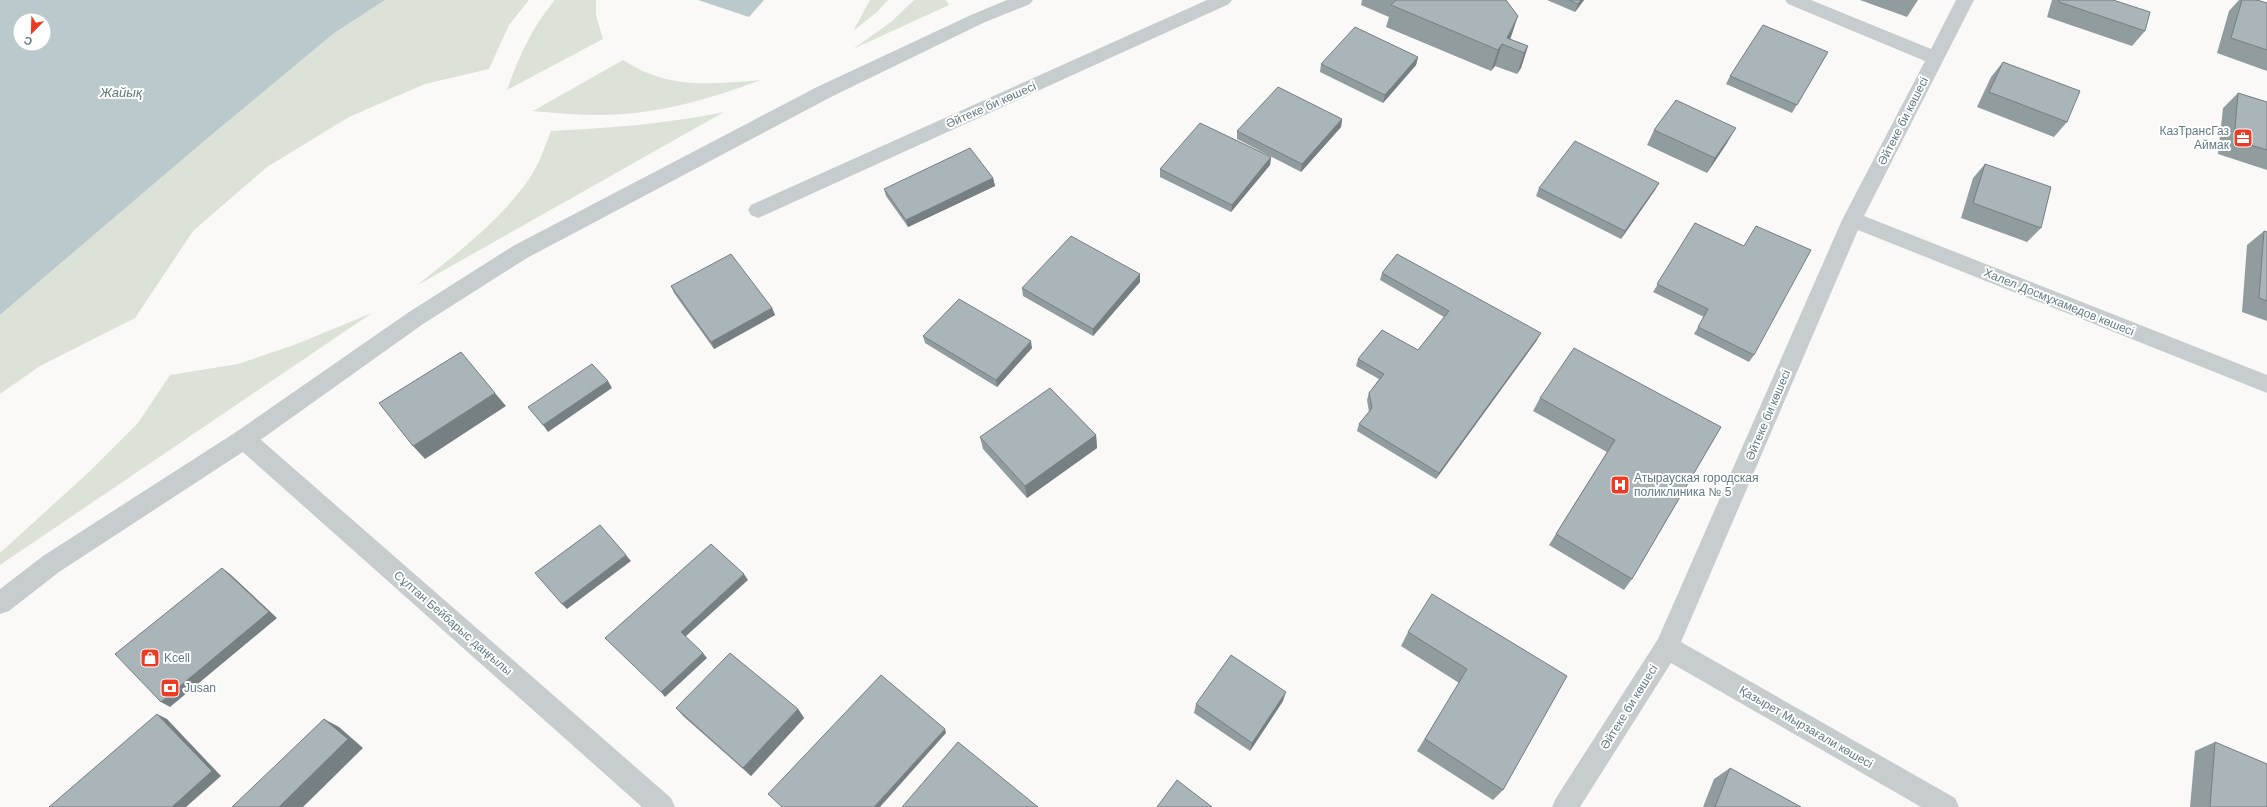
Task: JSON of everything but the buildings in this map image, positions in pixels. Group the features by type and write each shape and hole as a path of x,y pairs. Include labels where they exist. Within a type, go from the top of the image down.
{"street":[{"path":"0,603 52,564 244,439 416,318 520,252 824,92 977,19 1024,0"},
{"name":"Әйтеке би көшесі","path":"758,210 1222,0"},
{"path":"1794,0 1935,58"},
{"name":"Әйтеке би көшесі","path":"1565,807 1667,647 1852,220 1966,0"},
{"name":"Халел Досмұхамедов көшесі","path":"1852,220 2267,384"},
{"name":"Сұлтан Бейбарыс даңғылы","path":"244,439 662,807"},
{"name":"Қазырет Мырзағали көшесі","path":"1667,647 1946,807"}],"shaded area":[{"path":"385,0 529,0 509,25 489,69 425,84 349,117 267,167 193,231 135,318 40,366 0,394 0,315 203,142 333,34"},
{"path":"555,0 596,0 596,15 603,39 507,90 516,65 527,42 539,21"},
{"path":"870,0 888,0 877,12 853,31"},
{"path":"914,0 946,0 949,5 853,49 891,22"},
{"path":"623,60 640,70 674,81 690,83 724,83 761,80 682,105 641,112 592,115 533,111"},
{"path":"724,112 416,286 485,228 517,195 530,177 540,159 551,131 638,125 681,120"},
{"path":"372,313 0,565 0,553 90,471 138,423 170,375 238,364 294,345"}],"water":[{"name":"Жайық","path":"0,0 385,0 333,34 203,142 0,315"},
{"path":"698,0 764,0 749,17"}],"place":[{"name":"КазТрансГаз Аймак","path":"2243,138"},
{"name":"Атырауская городская поликлиника № 5","path":"1620,485"},
{"name":"Kcell","path":"150,658"},
{"name":"Jusan","path":"170,688"}]}
